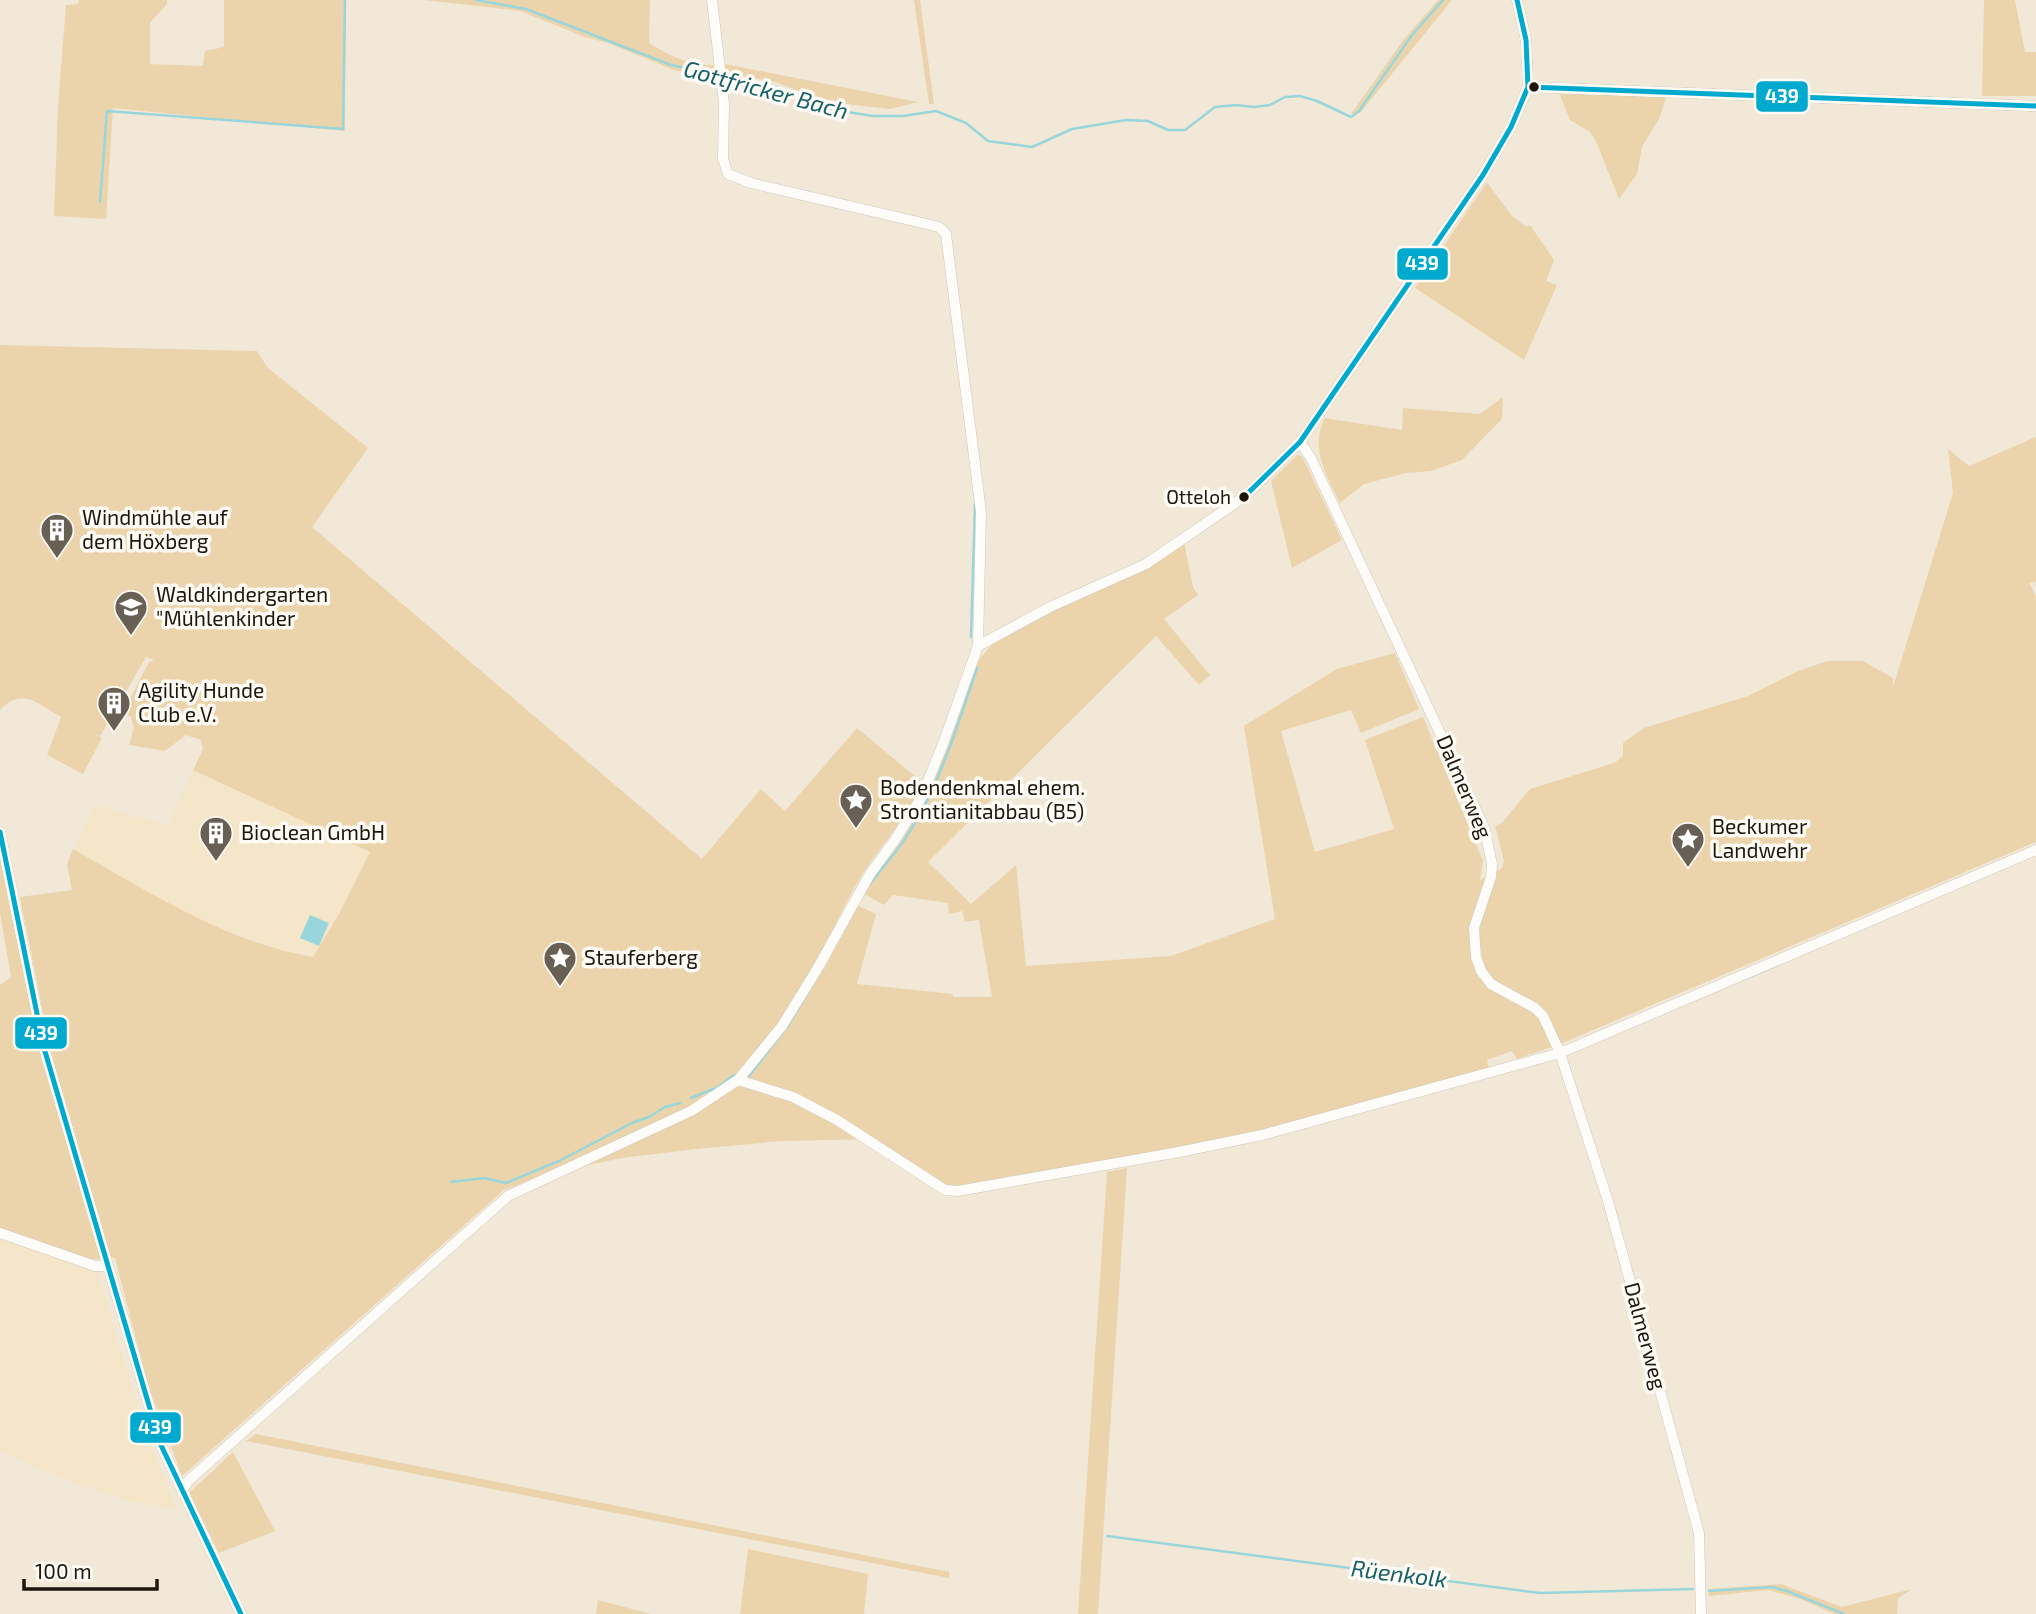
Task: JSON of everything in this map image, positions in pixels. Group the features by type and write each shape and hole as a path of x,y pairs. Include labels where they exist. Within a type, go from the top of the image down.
{"street":[{"path":"182,1492 188,1481 508,1196 691,1111 738,1080 782,1026 870,874 921,799 978,646 981,512 946,234 931,225 751,183 728,174 723,159 724,103 712,0"},
{"path":"978,646 1050,607 1146,564 1244,497 1300,442 1482,175 1511,127 1528,87 1526,40 1517,0"},
{"path":"1528,87 2036,106"},
{"name":"Dalmerweg","path":"1300,442 1311,458 1484,827 1492,864 1491,877 1474,929 1473,942 1480,971 1498,990 1535,1008 1543,1016 1560,1053 1608,1201 1699,1533 1701,1614"},
{"path":"0,832 44,1048 160,1443 241,1614"},
{"path":"738,1080 793,1097 837,1120 938,1186 958,1191 1179,1152 1262,1135 1560,1053 2036,850"},
{"path":"0,1233 95,1266 107,1266"}],"shaded area":[{"path":"79,0 167,0 167,4 150,23 150,64 203,66 205,51 224,47 224,0 346,0 345,131 113,108 106,219 54,216 58,106 66,5 78,4"},
{"path":"425,0 650,0 649,43 681,60 717,65 719,80 674,70 520,11"},
{"path":"914,0 920,0 934,104 929,104"},
{"path":"1438,0 1452,0 1360,113 1351,114 1404,39"},
{"path":"1984,0 2015,0 2025,52 2036,52 2036,96 1982,96"},
{"path":"725,64 918,102 890,109 818,98 775,82 726,73"},
{"path":"1558,91 1666,97 1660,117 1642,147 1637,174 1619,199 1595,139 1590,132 1570,120"},
{"path":"1487,182 1511,215 1526,227 1530,225 1554,260 1546,281 1557,285 1524,360 1415,288"},
{"path":"0,345 257,351 268,368 368,448 312,527 702,859 761,789 785,811 857,728 922,782 902,820 860,878 817,962 824,970 857,905 876,914 857,984 953,994 953,997 992,997 979,920 965,922 962,911 949,914 948,903 893,895 884,905 863,893 921,803 981,657 994,643 1041,615 1135,574 1184,542 1193,587 1198,595 1164,619 1210,675 1199,685 1156,636 928,862 971,904 1016,865 1026,966 1171,956 1275,919 1244,726 1337,669 1395,653 1419,709 1361,733 1351,710 1281,731 1315,852 1394,829 1365,740 1423,717 1483,861 1480,880 1502,868 1504,861 1495,826 1502,823 1530,789 1614,763 1623,756 1623,743 1644,728 1748,696 1796,672 1827,661 1863,661 1893,678 1893,687 1953,493 1948,449 1969,466 2036,437 2036,582 2029,583 2036,596 2036,842 1560,1044 1517,1059 1512,1051 1487,1060 1489,1068 1261,1133 958,1188 938,1183 876,1139 782,1141 696,1149 622,1158 550,1173 504,1190 182,1476 148,1385 115,1258 90,1260 0,1228 0,985 11,977 0,913 0,853 34,1023 45,1022 20,897 72,890 67,864 73,849 159,898 219,928 281,950 313,957 339,914 370,852 193,770 203,749 201,740 186,735 165,751 129,745 134,728 131,717 123,712 149,662 154,660 146,657 100,736 94,734 102,738 83,774 47,755 61,717 23,698 8,703 0,710"},
{"path":"1503,397 1502,419 1462,460 1431,471 1406,473 1364,484 1340,503 1325,472 1319,451 1325,418 1402,430 1403,408 1480,414"},
{"path":"1297,455 1302,456 1342,540 1292,568 1271,481"},
{"path":"193,770 370,851 314,957 283,952 190,916 73,849 94,805 168,825"},
{"path":"1127,1168 1098,1614 1078,1614 1107,1172"},
{"path":"0,1239 98,1273 147,1437 177,1509 133,1502 85,1487 0,1452"},
{"path":"256,1434 949,1572 949,1578 246,1441"},
{"path":"233,1452 275,1531 219,1553 189,1493"},
{"path":"748,1549 868,1574 864,1614 740,1614"},
{"path":"1781,1584 1842,1607 1912,1589 1898,1598 1897,1614 1834,1614 1800,1599 1768,1590 1709,1596 1708,1589"},
{"path":"598,1600 651,1614 596,1614"}],"water":[{"path":"310,915 329,923 319,946 300,938"}],"waterway":[{"path":"100,202 107,111 343,129 345,0"},
{"name":"Gottfricker Bach","path":"476,0 526,9 671,65 716,74"},
{"name":"Gottfricker Bach","path":"723,76 776,87 835,110 873,116 903,116 936,111 966,123 988,141 1032,147 1072,129 1126,120 1148,121 1168,130 1185,130 1215,107 1270,105 1285,97 1300,96 1317,101 1351,117 1359,111 1412,35 1443,0"},
{"path":"971,637 975,504"},
{"path":"870,884 902,843 923,809 949,750 977,668"},
{"path":"749,1076 788,1026 813,984"},
{"path":"691,1098 718,1087 734,1075"},
{"path":"451,1182 484,1178 506,1183 559,1161 665,1107 680,1103"},
{"name":"Rüenkolk","path":"1107,1536 1540,1593 1693,1589"},
{"name":"Rüenkolk","path":"1709,1591 1772,1587 1844,1614"}],"transit line":[{"name":"439","path":"1244,497 1300,442 1483,175 1511,127 1528,87 1526,40 1517,0"},
{"name":"439","path":"1528,87 2036,106"},
{"name":"439","path":"0,832 44,1048 160,1443 241,1614"}],"place":[{"name":"Otteloh","path":"1244,497"},
{"name":"Windmühle auf dem Höxberg","path":"57,560"},
{"name":"Waldkindergarten \"Mühlenkinder","path":"131,637"},
{"name":"Agility Hunde Club e.V.","path":"114,733"},
{"name":"Bodendenkmal ehem. Strontianitabbau (B5)","path":"856,830"},
{"name":"Bioclean GmbH","path":"216,863"},
{"name":"Beckumer Landwehr","path":"1688,869"},
{"name":"Stauferberg","path":"560,988"}]}
